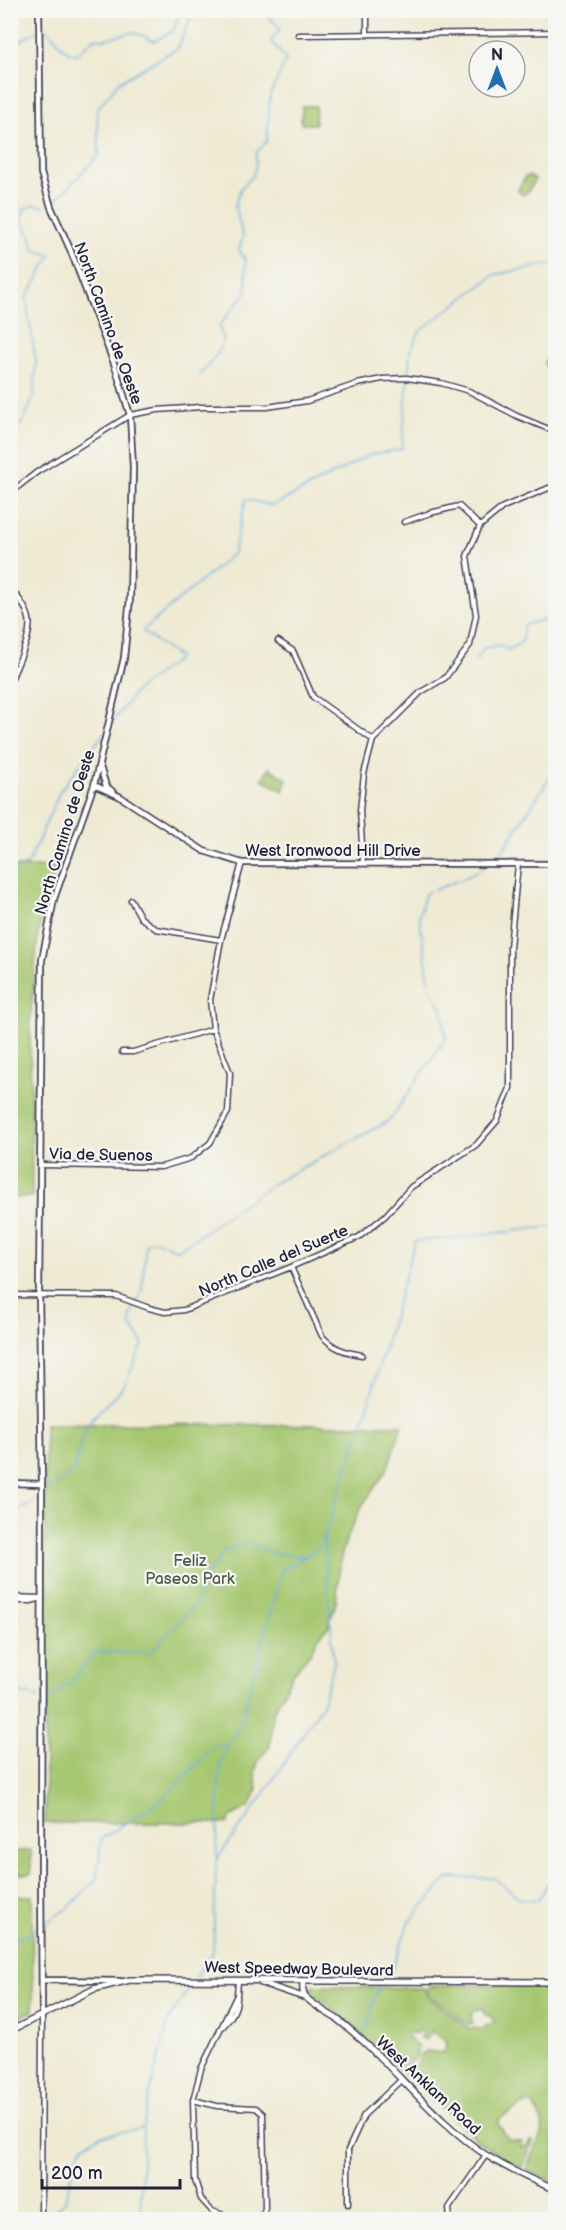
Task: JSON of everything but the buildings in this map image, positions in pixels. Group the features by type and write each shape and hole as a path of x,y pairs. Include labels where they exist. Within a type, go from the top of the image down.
{"main road":[{"name":"West Speedway Boulevard","path":"123,1981 555,1982"},
{"path":"10,2031 94,1989 123,1981"},
{"name":"West Anklam Road","path":"254,1981 307,1999 340,2022 456,2133 486,2155 525,2178 555,2190"},
{"path":"303,1981 303,1994 307,1999"}],"street":[{"name":"North Camino de Oeste","path":"39,10 40,153 45,193 115,366 130,415 133,477 128,633 94,785 54,899 42,960 39,1295 42,1484 41,2220"},
{"path":"367,10 367,35"},
{"path":"298,35 555,32"},
{"path":"10,496 37,472 130,415 157,410 201,407 267,407 307,401 357,384 382,379 407,378 440,383 469,391 517,416 555,432"},
{"path":"363,864 360,810 364,774 373,740 421,692 445,678 470,645 476,615 467,556 480,526 503,507 555,484"},
{"path":"404,522 459,506 480,526"},
{"path":"10,587 28,614 30,622 28,636 10,682"},
{"path":"278,641 293,651 313,697 373,740"},
{"path":"99,763 106,786 114,793"},
{"name":"West Ironwood Hill Drive","path":"94,785 114,793 204,851 242,863 555,864"},
{"name":"Via de Suenos","path":"40,1165 161,1167 191,1158 210,1143 228,1112 230,1073 213,1029 210,1000 221,940 242,863"},
{"name":"North Calle del Suerte","path":"10,1294 116,1296 165,1312 184,1310 291,1268 359,1237 386,1216 411,1187 476,1146 497,1121 510,1088 510,947 518,864"},
{"path":"131,900 141,918 156,929 221,940"},
{"path":"122,1052 133,1052 213,1029"},
{"path":"291,1268 322,1336 342,1352 363,1355"},
{"path":"10,1483 42,1484"},
{"path":"10,1597 42,1598"},
{"path":"10,1601 31,1601 42,1598"},
{"name":"West Speedway Boulevard","path":"42,1980 123,1981"},
{"path":"193,2100 217,2106 262,2109 264,2118 264,2215 257,2217 227,2216 212,2211 201,2199 195,2180 193,2100 201,2069 220,2029 227,2023 237,2003 238,1980"},
{"path":"348,2204 348,2150 364,2115 400,2080"},
{"path":"450,2220 449,2208 486,2155"}],"green space":[{"path":"302,106 316,106 315,124 301,124"},
{"path":"525,177 535,179 528,192 522,195 518,190"},
{"path":"555,352 555,374 551,379 544,362"},
{"path":"269,768 287,779 283,791 262,779"},
{"path":"10,867 56,867 38,933 30,1023 32,1197 11,1198"},
{"name":"Feliz Paseos Park","path":"45,1424 402,1425 387,1470 361,1507 346,1540 341,1557 336,1602 328,1627 293,1674 273,1712 270,1745 258,1762 255,1771 257,1791 250,1806 230,1817 228,1823 45,1823"},
{"path":"31,1850 31,1874 11,1874 11,1852"},
{"path":"11,1896 32,1896 33,2011 11,2022"},
{"path":"312,1986 423,1988 428,1997 468,2028 483,2029 493,2024 494,2021 489,2015 485,2015 483,2008 471,2012 472,2023 474,2023 469,2025 430,1996 426,1989 430,1986 555,1986 555,2182 526,2171 542,2130 539,2113 532,2104 524,2104 499,2119 498,2124 509,2140 522,2141 520,2146 524,2148 530,2141 533,2141 521,2169 476,2140 392,2063 395,2061 415,2066 418,2064 419,2055 427,2051 443,2053 447,2046 445,2040 432,2031 425,2040 420,2037 423,2032 419,2029 416,2034 408,2032 408,2038 418,2047 415,2059 410,2062 396,2057 388,2061 350,2023 308,1991"}],"waterway":[{"path":"41,31 47,30 64,48 77,54 94,38 104,39 134,32 154,41 173,31 181,10"},
{"path":"54,202 99,155 97,109 119,82 178,48 194,10"},
{"path":"200,375 218,353 224,339 219,326 247,291 245,259 239,250 243,237 235,205 241,188 253,176 256,153 267,141 270,95 286,60 271,41 280,29 263,10"},
{"path":"10,47 37,32"},
{"path":"10,435 23,422 34,396 36,361 26,299 51,255 34,250 31,237 22,221 24,209 33,205 44,206"},
{"path":"111,724 136,691 179,658 142,631 233,554 246,499 273,506 369,455 402,449 410,352 420,331 494,275 556,263"},
{"path":"476,660 484,648 500,645 508,650 522,642 524,625 543,620 550,626 556,623"},
{"path":"10,876 29,862 60,791 104,733"},
{"path":"490,862 501,853 556,768"},
{"path":"434,890 465,878 487,865"},
{"path":"429,891 425,894 419,916 431,993"},
{"path":"44,1493 73,1472 87,1424 124,1386 143,1344 130,1324 131,1315 142,1291 146,1243 155,1240 178,1250 274,1183 390,1120 446,1038 442,1008 434,995"},
{"path":"196,1977 213,1952 220,1761 242,1719 281,1571 320,1547 365,1416 415,1241 556,1226"},
{"path":"10,1514 41,1496"},
{"path":"217,1859 260,1800 322,1705 334,1664 324,1539"},
{"path":"44,1697 51,1698 76,1677 94,1652 150,1653 197,1602 203,1582 225,1550 249,1543 276,1554 302,1556"},
{"path":"10,1691 39,1697"},
{"path":"44,1924 68,1908 97,1879 101,1839 159,1802 213,1748 228,1744"},
{"path":"386,1978 392,1970 409,1922 448,1878 494,1878 520,1899 538,1900 551,1879 556,1878"},
{"path":"10,1939 25,1937 40,1926"},
{"path":"140,2220 143,2128 147,2104 169,2019 192,1984"},
{"path":"366,2031 375,1996 381,1986"},
{"path":"43,2220 65,2201 74,2163 84,2145 99,2136 142,2128"}]}
